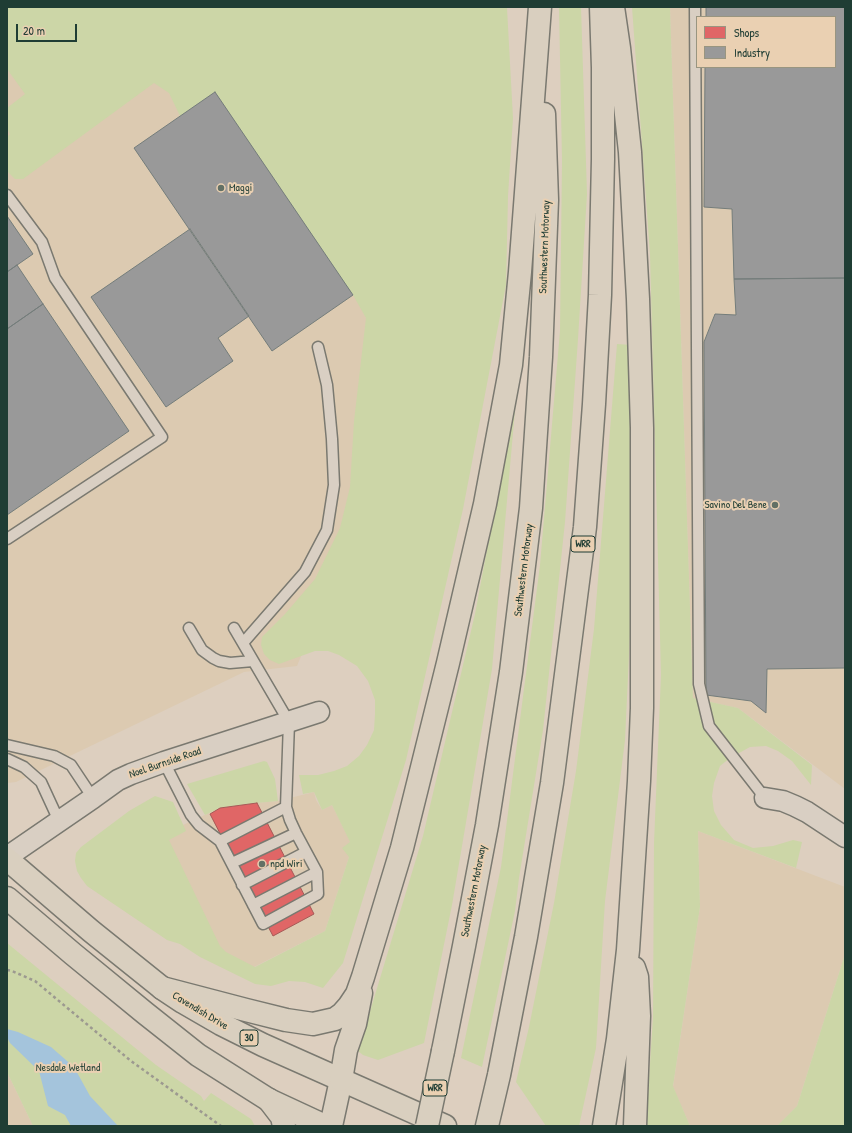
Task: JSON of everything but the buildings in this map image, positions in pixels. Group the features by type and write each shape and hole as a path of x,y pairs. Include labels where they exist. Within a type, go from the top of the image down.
{"main road":[{"path":"162,988 259,1014 313,1024 335,1019 342,1014 356,994 363,977 402,848 448,663 485,504 509,373 520,272 541,7"},
{"name":"Southwestern Motorway","path":"426,1126 443,1051 487,825 511,672 531,508 541,357 546,200 541,7"},
{"name":"WRR","path":"487,1126 499,1075 526,937 552,782 586,527 600,295 603,159 603,68 600,7"},
{"path":"604,1126 618,1039 628,950 639,781 641,715 642,428 638,299 630,152 613,7"},
{"name":"Cavendish Drive","path":"7,858 91,931 162,988 183,1002 221,1024 263,1045 445,1126"},
{"path":"7,898 144,1013 198,1055 269,1100 325,1126"},
{"path":"628,950 637,978 639,1016 635,1126"},
{"path":"330,1126 341,1080 346,1050 355,1024 363,977"},
{"path":"269,1100 282,1117 284,1126"}],"street":[{"name":"Noel Burnside Road","path":"7,858 59,820 118,780 130,774 319,712"},
{"path":"765,798 783,801 795,806 807,812 845,837"}],"lane":[{"path":"695,7 700,684 709,726 765,798"},
{"path":"7,195 42,242 55,278 162,437 7,539"},
{"path":"243,643 305,572 327,530 334,486 332,439 327,385 318,347"},
{"path":"189,628 202,650 213,658 230,663 253,661"},
{"path":"164,762 191,815 199,825 220,841 263,924 318,894 317,872 296,833 286,807 289,722 234,628"},
{"path":"7,745 54,756 71,765 93,798"},
{"path":"7,759 24,767 41,782 59,820"},
{"path":"220,841 286,807"},
{"path":"232,863 296,833"},
{"path":"242,884 306,852"},
{"path":"253,905 317,872"}],"path":[{"path":"7,970 35,981 132,1061 221,1126"}],"shaded area":[{"path":"7,7 341,7 473,84 313,627 297,666 244,672 16,782 7,783"},
{"path":"670,7 845,7 845,789 738,708 693,698"},
{"path":"314,792 316,800 322,810 332,805 351,843 349,857 325,931 248,970 180,944 161,835 220,808 278,801"},
{"path":"698,831 845,887 845,954 797,1106 777,1126 690,1126 673,1087 700,907"},
{"path":"7,1072 33,1126 7,1126"}],"green space":[{"path":"7,7 509,7 507,8 513,118 508,196 506,285 463,509 406,760 343,963 323,988 305,982 289,981 271,986 255,984 200,957 180,944 167,940 87,886 77,871 75,861 76,853 81,847 129,811 155,796 173,802 186,831 169,840 220,946 226,952 255,967 325,931 349,857 342,848 350,842 332,805 322,810 314,792 303,794 299,775 318,775 334,771 347,766 359,756 367,745 374,730 375,700 368,681 357,666 339,655 328,651 315,651 279,664 270,660 264,654 261,645 262,637 285,614 315,579 340,528 350,487 354,421 366,318 353,295 215,92 180,116 169,93 154,83 23,179 15,179 8,172 7,137 10,134 7,129 7,108 25,94 7,69"},
{"path":"559,7 581,7 587,194 565,522 543,730 515,911 482,1067 461,1058 501,867 540,565 560,331 562,161"},
{"path":"632,7 670,7 693,698 738,708 812,765 811,785 792,761 778,751 766,746 750,747 730,758 720,766 714,783 712,796 714,811 721,825 734,840 753,848 773,846 793,840 802,842 796,868 698,831 700,907 673,1086 690,1126 646,1126 653,1017 654,843 661,675 650,254"},
{"path":"617,344 631,345 633,570 625,740 605,901 596,1048 579,1126 546,1126 516,1082 529,1027 554,903 576,771 594,629"},
{"path":"517,388 492,669 452,905 424,1043 378,1060 363,1055 358,1051 423,836 475,614"},
{"path":"264,761 267,762 275,779 278,801 220,808 205,815 187,784"},
{"name":"Nesdale Wetland","path":"7,943 156,1065 201,1096 204,1101 211,1093 251,1119 255,1126 33,1126 7,1072"},
{"path":"845,954 845,1126 777,1126 797,1106"}],"water":[{"path":"7,1029 18,1032 51,1047 74,1067 90,1096 118,1126 71,1126 65,1115 48,1106 39,1071 10,1043 7,1037"}],"place":[{"name":"Maggi","path":"221,188"},
{"name":"Savino Del Bene","path":"775,505"},
{"name":"npd Wiri","path":"262,864"}]}
